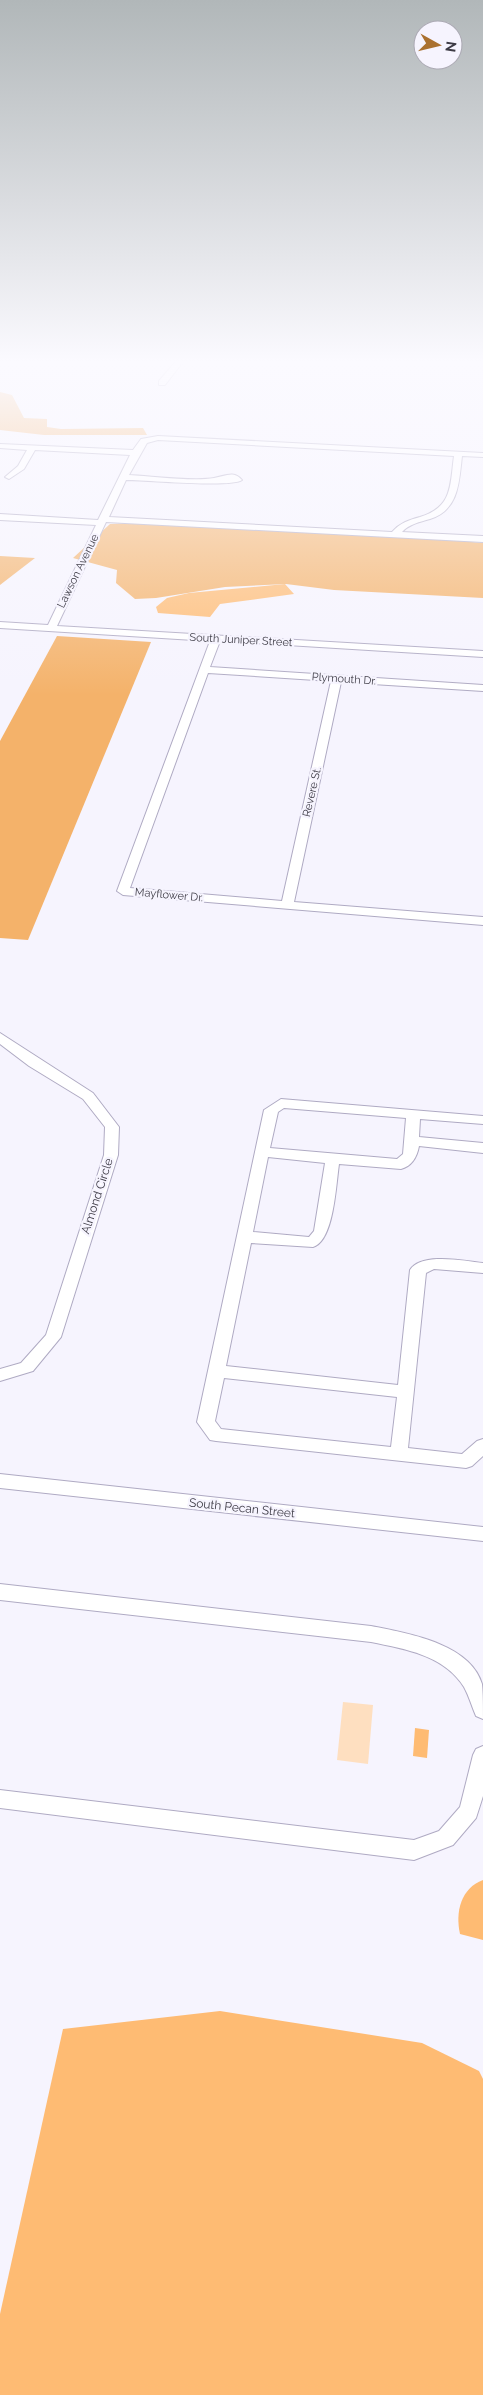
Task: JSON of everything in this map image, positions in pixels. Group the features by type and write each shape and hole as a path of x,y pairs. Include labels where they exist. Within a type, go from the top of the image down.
{"street":[{"path":"9,477 16,471"},
{"name":"Lawson Avenue","path":"51,628 128,471"},
{"path":"395,534 406,524 440,513 450,502 455,471"},
{"path":"125,477 213,481"},
{"path":"0,517 483,539"},
{"name":"South Juniper Street","path":"0,625 483,654"},
{"name":"Mayflower Dr.","path":"216,638 123,891 483,921"},
{"name":"Plymouth Dr.","path":"204,670 483,688"},
{"name":"Revere St.","path":"287,904 337,679"},
{"name":"Almond Circle","path":"0,1037 34,1063 88,1096 112,1126 111,1156 53,1337 27,1367 0,1375"},
{"path":"483,1120 281,1103 271,1110 206,1422 216,1435 466,1461 483,1446"},
{"path":"262,1152 401,1164 410,1156 413,1114"},
{"path":"412,1141 483,1148"},
{"path":"245,1237 313,1242 321,1232 333,1159"},
{"path":"399,1455 418,1270 432,1264 483,1268"},
{"path":"217,1371 405,1392"},
{"name":"South Pecan Street","path":"0,1481 483,1534"},
{"path":"0,1592 371,1634 416,1644 446,1656 470,1679 483,1710"},
{"path":"0,1799 414,1850 446,1838 469,1811 483,1755"}],"shaded area":[{"path":"188,521 297,527 483,543 483,598 334,590 286,584 225,587 156,598 135,599 116,583 117,570 73,558 110,524"},
{"path":"0,556 35,558 0,585"},
{"path":"285,584 294,594 220,604 210,617 158,613 156,607 167,598 189,593"},
{"path":"57,636 151,642 28,940 0,938 0,741"},
{"path":"343,1702 373,1705 368,1764 337,1760"},
{"path":"415,1728 429,1730 427,1758 413,1756"},
{"path":"483,1880 483,1940 460,1934 458,1917 461,1902 469,1889"},
{"path":"220,2011 422,2043 479,2071 483,2079 483,2395 0,2395 0,2314 63,2029"}]}
